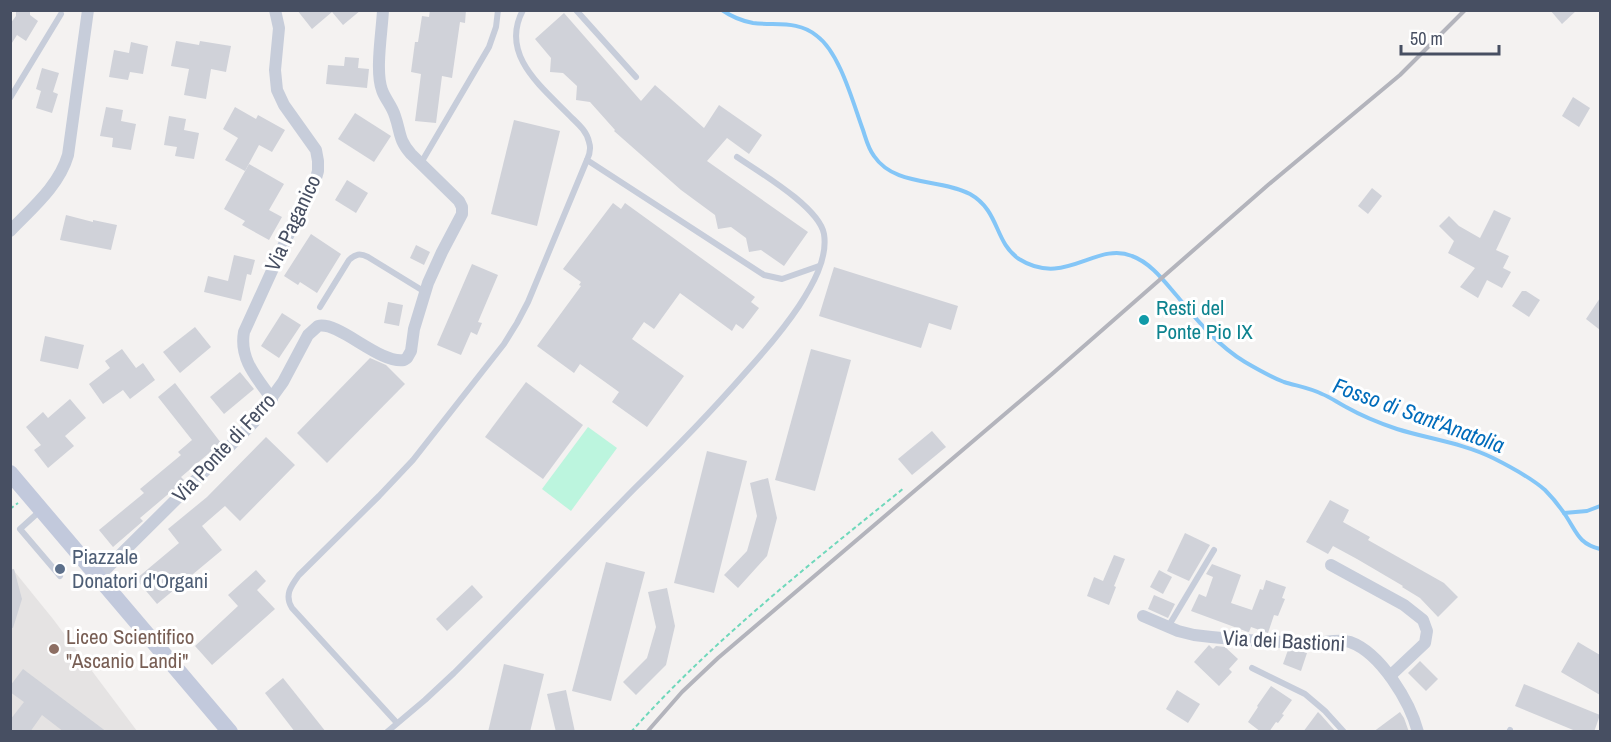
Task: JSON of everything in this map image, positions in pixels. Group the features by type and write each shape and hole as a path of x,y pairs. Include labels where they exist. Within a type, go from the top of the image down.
{"main road":[{"path":"10,473 230,732"}],"street":[{"path":"10,231 51,187 65,165 88,10"},
{"name":"Via Paganico","path":"272,399 245,357 242,345 244,332 285,240 316,178 319,166 312,144 284,105 278,90 275,70 279,28 275,10"},
{"name":"Via Ponte di Ferro","path":"98,577 248,428 272,399 288,375 308,335 318,326 328,325 396,360 402,361 411,351 414,329 425,292 439,259 459,223 462,210 459,201 420,164 401,142 395,115 381,86 383,10"},
{"path":"1330,565 1404,605 1423,621 1426,628 1426,641 1390,676"},
{"name":"Via dei Bastioni","path":"1143,616 1182,633 1198,636 1316,643 1338,641 1356,645 1390,676 1404,697 1419,732"}],"lane":[{"path":"420,164 489,47 496,27 498,10"},
{"path":"397,723 292,608 288,599 289,590 299,575 413,460 504,344 528,302 588,160 590,144 584,130 529,71 519,55 516,38 523,10"},
{"path":"576,10 636,77"},
{"path":"10,98 61,14"},
{"path":"387,732 461,666 727,394 766,349 804,297 819,266 824,233 816,219 791,195 737,157"},
{"path":"588,160 764,275 782,279 819,266"},
{"path":"320,307 347,263 353,256 360,254 425,292"},
{"path":"42,510 20,529 60,576"},
{"path":"1168,627 1214,550"},
{"name":"Via dei Bastioni","path":"1252,668 1305,694 1344,732"}],"path":[{"path":"631,732 737,625 904,488"}],"shaded area":[{"name":"Liceo Scientifico \"Ascanio Landi\"","path":"10,566 53,619 137,731 11,731"}],"green space":[{"path":"588,427 617,448 571,511 542,489"}],"building":[{"path":"16,10 30,10 30,15 38,21 26,41 17,35 10,46 10,24 16,16"},
{"path":"297,10 361,10 343,25 332,12 312,29"},
{"path":"430,10 466,10 465,23 460,22 452,78 442,76 436,123 415,121 421,74 411,72 415,42 418,42 422,16 429,17"},
{"path":"1550,10 1577,10 1562,24"},
{"path":"564,13 641,101 655,85 704,128 719,105 762,135 749,154 727,138 707,161 808,232 784,266 761,250 749,252 746,238 731,227 718,229 715,215 681,190 614,131 590,102 576,100 577,86 563,73 550,72 551,58 535,39"},
{"path":"176,41 199,45 200,41 231,46 226,72 211,69 206,99 184,95 189,69 171,66"},
{"path":"131,42 148,46 143,74 130,72 128,80 109,77 114,50 129,53"},
{"path":"345,57 359,58 358,68 369,69 367,88 326,84 328,65 344,66"},
{"path":"42,68 59,73 53,92 58,94 52,113 36,108 41,91 36,89"},
{"path":"1573,97 1590,108 1579,127 1562,116"},
{"path":"106,107 123,110 121,121 136,124 131,150 112,147 113,138 100,136"},
{"path":"235,107 256,119 258,115 285,130 272,152 259,145 245,171 225,160 238,138 223,129"},
{"path":"355,113 391,136 374,162 338,139"},
{"path":"169,116 186,119 184,130 199,133 194,159 175,156 177,147 164,145"},
{"path":"514,120 560,131 537,226 491,214"},
{"path":"249,164 284,184 269,210 282,217 269,240 242,225 245,221 224,209"},
{"path":"347,180 368,193 356,213 335,200"},
{"path":"1372,188 1382,196 1368,214 1358,206"},
{"path":"613,203 621,209 625,203 755,297 751,302 759,308 743,329 736,324 732,331 680,293 654,329 644,322 632,339 684,376 647,427 612,402 619,392 580,364 574,373 537,346 581,286 579,285 581,282 563,269"},
{"path":"1494,210 1511,218 1496,250 1509,256 1503,268 1511,272 1502,288 1487,280 1478,298 1460,287 1475,268 1448,253 1454,241 1439,226 1449,216 1459,226 1480,238"},
{"path":"66,215 117,225 111,250 60,240"},
{"path":"311,234 341,254 317,293 300,282 298,285 284,276"},
{"path":"416,245 430,252 424,265 410,258"},
{"path":"234,255 255,260 251,275 247,274 241,301 204,292 208,276 228,281"},
{"path":"472,264 498,275 478,322 482,323 477,335 471,332 461,355 437,345"},
{"path":"834,267 958,306 951,330 929,323 921,348 819,316"},
{"path":"1522,291 1540,300 1529,317 1512,306"},
{"path":"1600,298 1600,330 1586,319"},
{"path":"388,302 403,305 399,326 384,323"},
{"path":"282,313 301,325 279,358 261,346"},
{"path":"195,327 211,347 180,373 163,352"},
{"path":"45,336 84,345 78,369 40,361"},
{"path":"122,349 136,368 143,363 155,380 130,399 123,390 103,404 89,384 110,368 105,361"},
{"path":"811,349 851,360 815,491 775,480"},
{"path":"370,358 386,365 405,384 327,463 297,433"},
{"path":"240,372 254,389 224,414 210,397"},
{"path":"526,382 583,425 543,479 485,437"},
{"path":"175,383 221,443 181,477 184,480 140,518 143,521 113,547 99,530 144,493 140,489 181,455 178,452 192,440 158,397"},
{"path":"70,399 86,418 65,436 74,446 48,468 34,450 41,445 26,427 43,412 48,418"},
{"path":"932,431 946,447 912,475 898,459"},
{"path":"266,437 295,465 240,521 225,506 202,526 222,550 157,604 136,579 179,543 168,529 207,497"},
{"path":"707,451 747,461 714,593 674,583"},
{"path":"768,478 777,518 767,556 738,588 724,575 747,551 757,516 750,483"},
{"path":"1330,500 1349,510 1343,522 1370,537 1368,540 1444,583 1458,597 1438,617 1420,598 1357,559 1333,546 1328,554 1306,542"},
{"path":"1185,533 1210,545 1189,581 1167,571"},
{"path":"1114,555 1125,559 1109,605 1087,596 1094,577 1103,581"},
{"path":"606,562 645,572 611,701 572,691"},
{"path":"1212,564 1241,575 1231,603 1252,610 1266,580 1286,587 1282,598 1285,599 1278,616 1274,615 1268,633 1251,627 1248,632 1191,611 1199,594 1206,597 1213,577 1206,574"},
{"path":"14,569 22,599 13,628 10,627 10,570"},
{"path":"256,570 266,581 257,590 275,609 212,665 195,646 238,606 228,595"},
{"path":"1159,570 1172,577 1163,594 1150,587"},
{"path":"472,585 483,597 447,631 436,619"},
{"path":"667,588 675,626 666,665 636,695 623,682 647,658 656,627 648,592"},
{"path":"1154,595 1175,604 1168,618 1148,609"},
{"path":"1578,642 1600,655 1600,695 1561,672"},
{"path":"1209,645 1213,649 1216,646 1225,647 1238,659 1229,669 1232,672 1219,686 1194,662"},
{"path":"1288,650 1307,653 1301,671 1283,664"},
{"path":"1420,661 1438,679 1426,691 1408,673"},
{"path":"504,664 544,674 530,732 488,732"},
{"path":"23,669 107,732 64,732 42,715 30,732 10,732 10,720 24,702 10,692 10,686"},
{"path":"283,678 326,732 295,732 265,693"},
{"path":"1524,684 1600,715 1594,732 1578,732 1515,706"},
{"path":"1271,686 1292,700 1278,723 1276,722 1269,732 1261,732 1248,722"},
{"path":"566,690 575,732 556,732 547,694"},
{"path":"1177,690 1200,704 1188,723 1166,709"},
{"path":"1318,712 1321,715 1336,732 1303,732"},
{"path":"1400,712 1409,732 1373,732"}],"waterway":[{"name":"Fosso di Sant'Anatolia","path":"722,10 745,21 794,26 817,36 839,66 869,147 883,166 906,177 970,194 987,209 1005,244 1019,259 1036,267 1051,269 1106,254 1119,253 1139,259 1157,273 1200,323 1235,356 1279,380 1325,395 1377,422 1470,449 1507,465 1545,490 1554,499 1579,537 1587,544 1600,549"},
{"path":"1564,513 1587,511 1600,506"}],"railway":[{"path":"647,732 682,692 718,658 1052,374 1268,185 1400,75 1465,10"}],"place":[{"name":"Resti del Ponte Pio IX","path":"1144,320"},
{"name":"Piazzale Donatori d'Organi","path":"60,569"},
{"name":"Liceo Scientifico \"Ascanio Landi\"","path":"54,649"}]}
